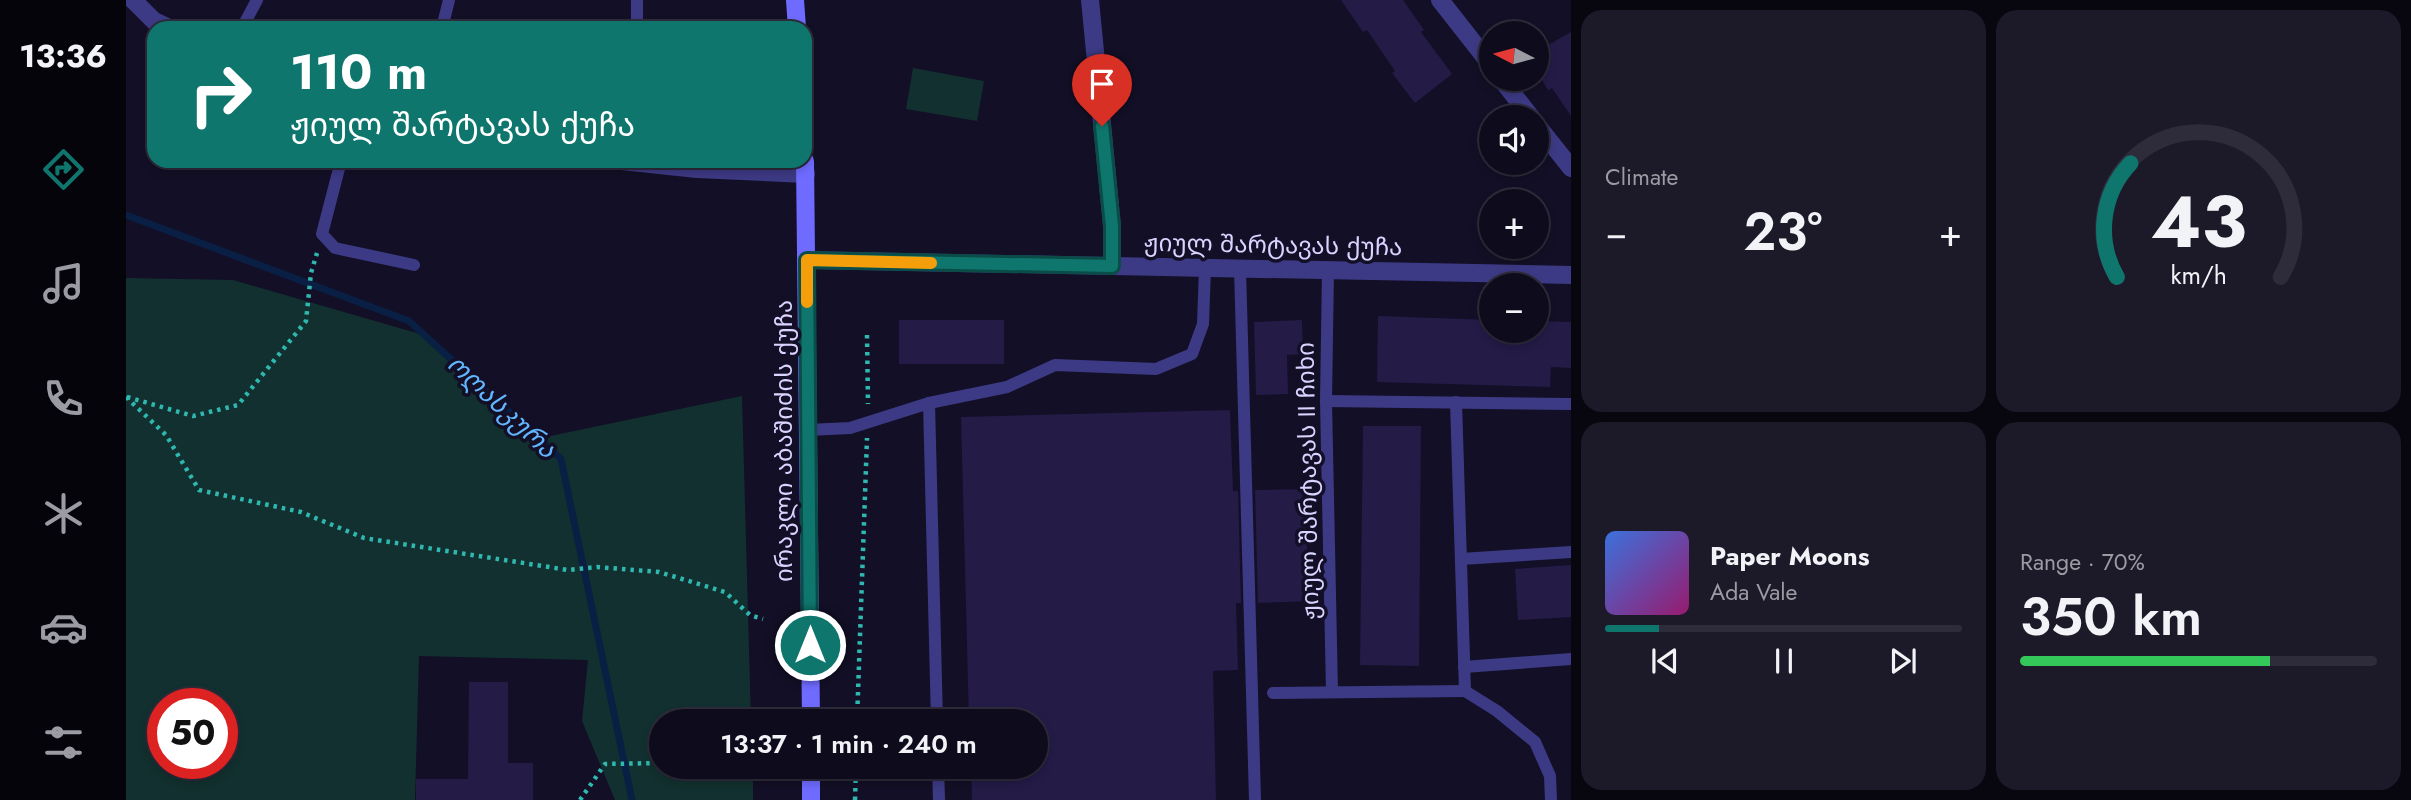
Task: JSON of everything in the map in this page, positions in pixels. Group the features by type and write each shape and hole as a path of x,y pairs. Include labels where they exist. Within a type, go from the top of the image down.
{"main road":[{"path":"795,0 796,21"},
{"name":"ირაკლი აბაშიძის ქუჩა","path":"805,168 810,709"},
{"path":"811,779 811,800"}],"street":[{"path":"133,0 154,21"},
{"path":"1090,0 1112,226 1112,266"},
{"path":"1440,0 1479,50"},
{"path":"1510,91 1522,105"},
{"path":"1549,141 1571,169"},
{"path":"688,168 805,168"},
{"name":"ჟიულ შარტავას ქუჩა","path":"807,260 1571,275"}],"lane":[{"path":"246,21 257,0"},
{"path":"444,21 449,0"},
{"path":"637,0 637,21"},
{"path":"339,168 322,234 335,248 414,265"},
{"path":"808,430 850,428 929,403 1007,387 1055,365 1156,369 1192,354 1203,324 1205,268"},
{"path":"1240,269 1255,800"},
{"name":"ჟიულ შარტავას II ჩიხი","path":"1328,270 1326,401 1332,692"},
{"path":"1326,401 1571,404"},
{"path":"1456,402 1465,691"},
{"path":"929,403 937,709"},
{"path":"1461,559 1571,552"},
{"path":"1464,667 1571,659"},
{"path":"1273,693 1465,691 1497,711 1535,742 1550,776 1550,800"},
{"path":"938,779 939,800"}],"path":[{"path":"126,397 193,416 238,405 306,321 311,273"},
{"path":"857,709 868,423 867,335"},
{"path":"126,397 166,435 199,489 301,512 364,538 568,570 597,567 659,572 725,592 750,615 763,619"},
{"path":"580,800 605,764 649,763"},
{"path":"855,800 856,779"}],"green space":[{"path":"913,68 984,81 977,121 906,109"},
{"path":"126,278 233,280 420,334 536,439 742,396 751,709 649,709 649,779 753,779 753,800 615,800 582,721 588,660 419,656 415,800 126,800"}],"building":[{"path":"1341,0 1403,0 1424,30 1421,32 1452,74 1415,103 1392,73 1395,71 1367,30 1363,32"},
{"path":"1571,32 1571,116 1552,88 1549,90 1549,45"},
{"path":"1378,316 1479,320 1479,343 1549,343 1549,321 1571,322 1571,368 1551,367 1550,387 1377,382"},
{"path":"899,320 1004,320 1004,364 899,364"},
{"path":"1302,320 1303,354 1287,355 1288,394 1256,395 1254,322"},
{"path":"1230,410 1233,491 1238,491 1241,603 1236,603 1238,670 1213,671 1216,800 972,800 971,779 1048,779 1048,709 969,709 961,417"},
{"path":"1363,426 1421,426 1419,666 1360,665"},
{"path":"1305,489 1309,601 1258,603 1255,490"},
{"path":"1571,565 1571,617 1518,620 1515,569"},
{"path":"469,682 508,682 508,763 533,763 533,800 416,800 416,779 468,779"}],"waterway":[{"name":"ოღასკურა","path":"126,215 409,321 561,459 632,800"}],"slow traffic":[{"path":"807,302 807,260 931,263"}],"route":[{"path":"810,645 807,260 1112,266 1112,226 1102,126"}]}
